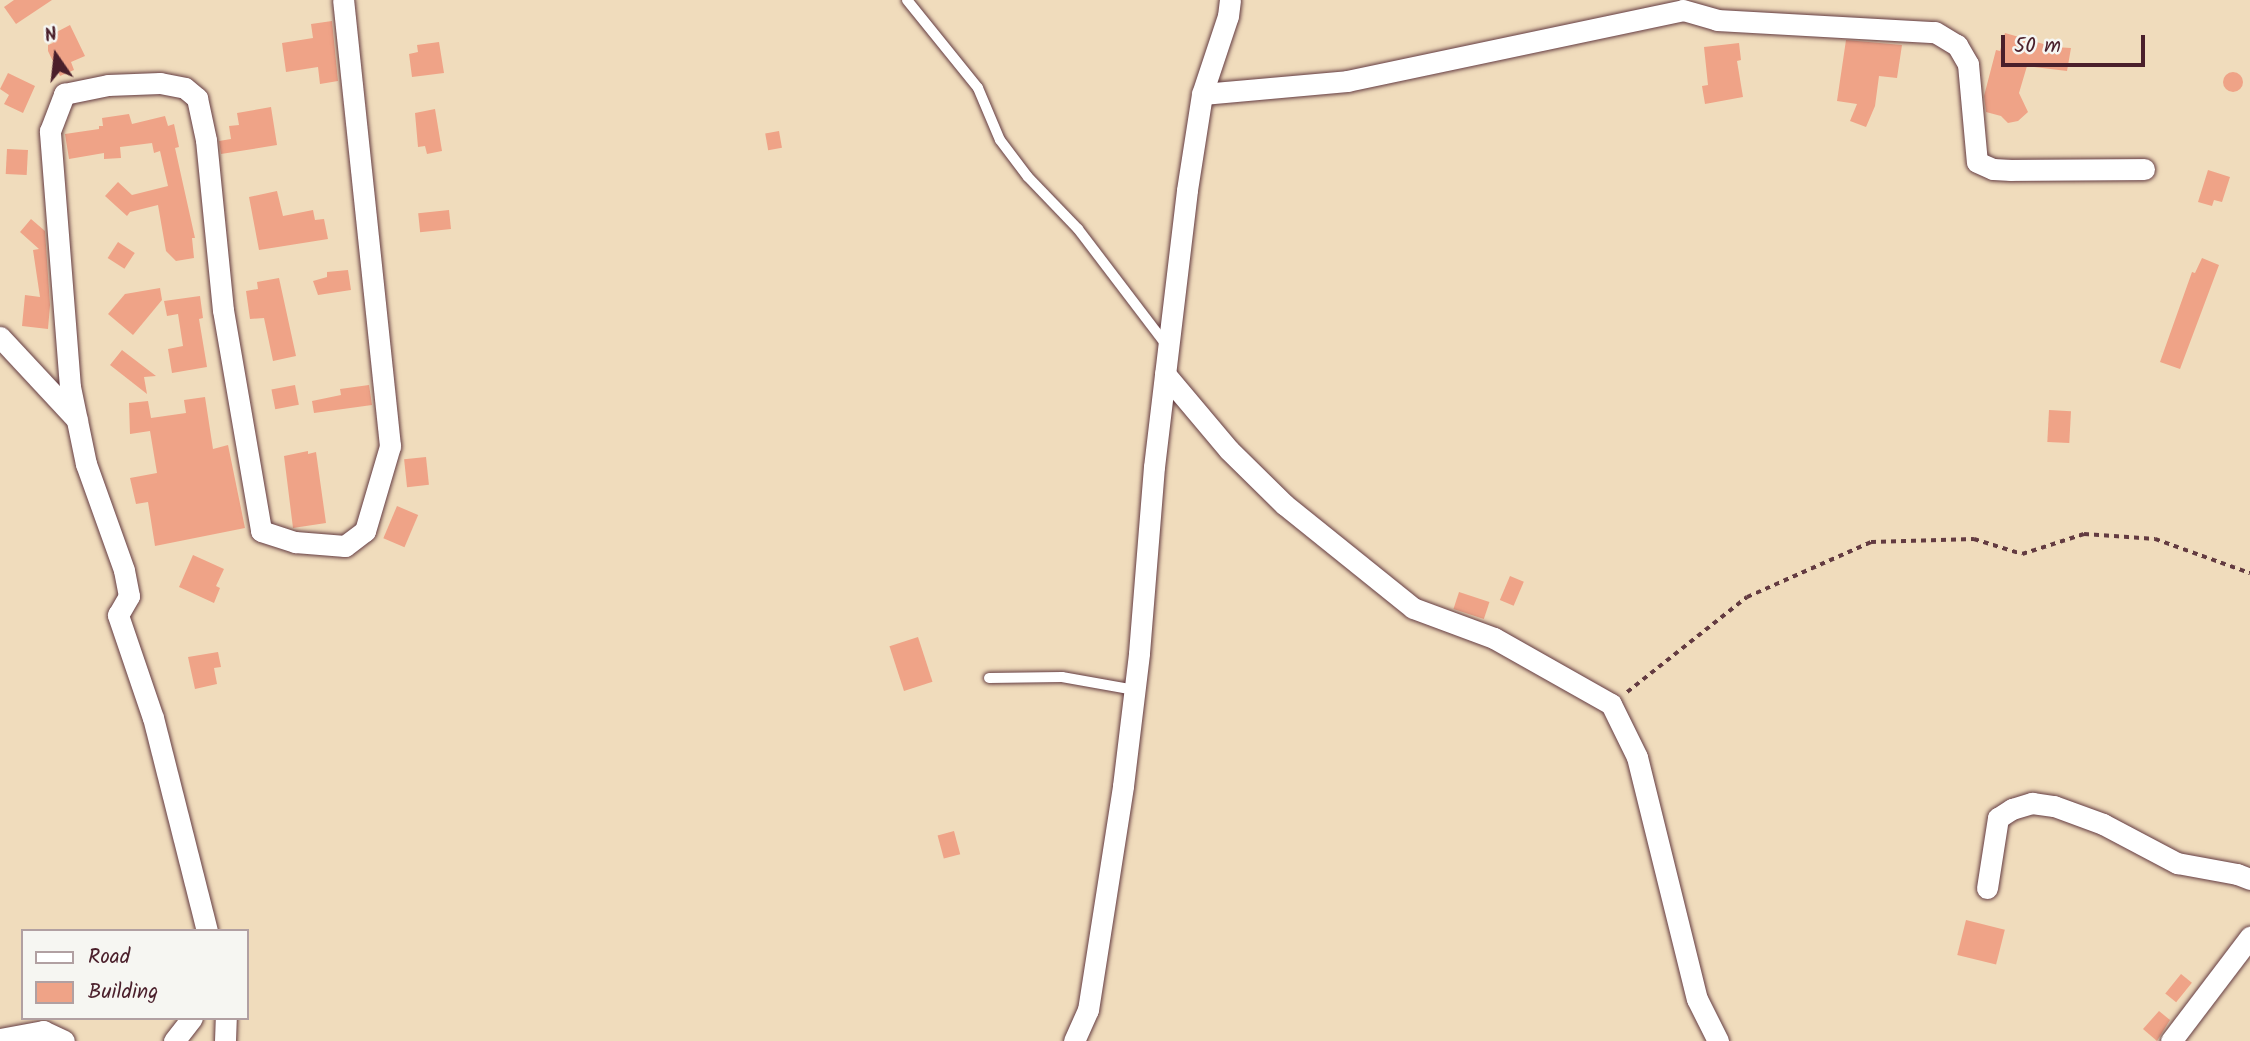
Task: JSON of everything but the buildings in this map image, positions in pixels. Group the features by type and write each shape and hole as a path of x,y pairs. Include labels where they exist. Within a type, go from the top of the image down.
{"street":[{"path":"206,929 153,718 118,615 129,596 124,570 86,464 70,387 50,131 64,94 108,85 160,83 185,88 197,98 206,140 223,310 261,531 295,542 345,546 366,531 390,446 343,0"},
{"path":"1074,1041 1088,1010 1135,690 1165,374 1202,94 1228,16 1230,0"},
{"path":"1202,94 1347,81 1683,10 1717,20 1935,32 1957,45 1968,64 1977,162 1993,169 2011,170 2144,169"},
{"path":"0,337 78,421"},
{"path":"1165,374 1229,450 1285,505 1413,608 1494,638 1611,704 1637,757 1697,999 1718,1041"},
{"path":"1987,888 1998,818 2011,809 2032,803 2054,806 2103,824 2177,863 2238,874 2250,879"},
{"path":"2171,1041 2250,937"},
{"path":"173,1041 190,1020"},
{"path":"225,1041 226,1020"},
{"path":"0,1039 43,1031 64,1041"}],"lane":[{"path":"907,0 978,88 1000,140 1028,177 1078,229 1168,349"},
{"path":"989,678 1062,677 1135,690"}],"path":[{"path":"1611,704 1747,597 1871,542 1974,539 2022,554 2084,534 2155,539 2250,573"}]}
